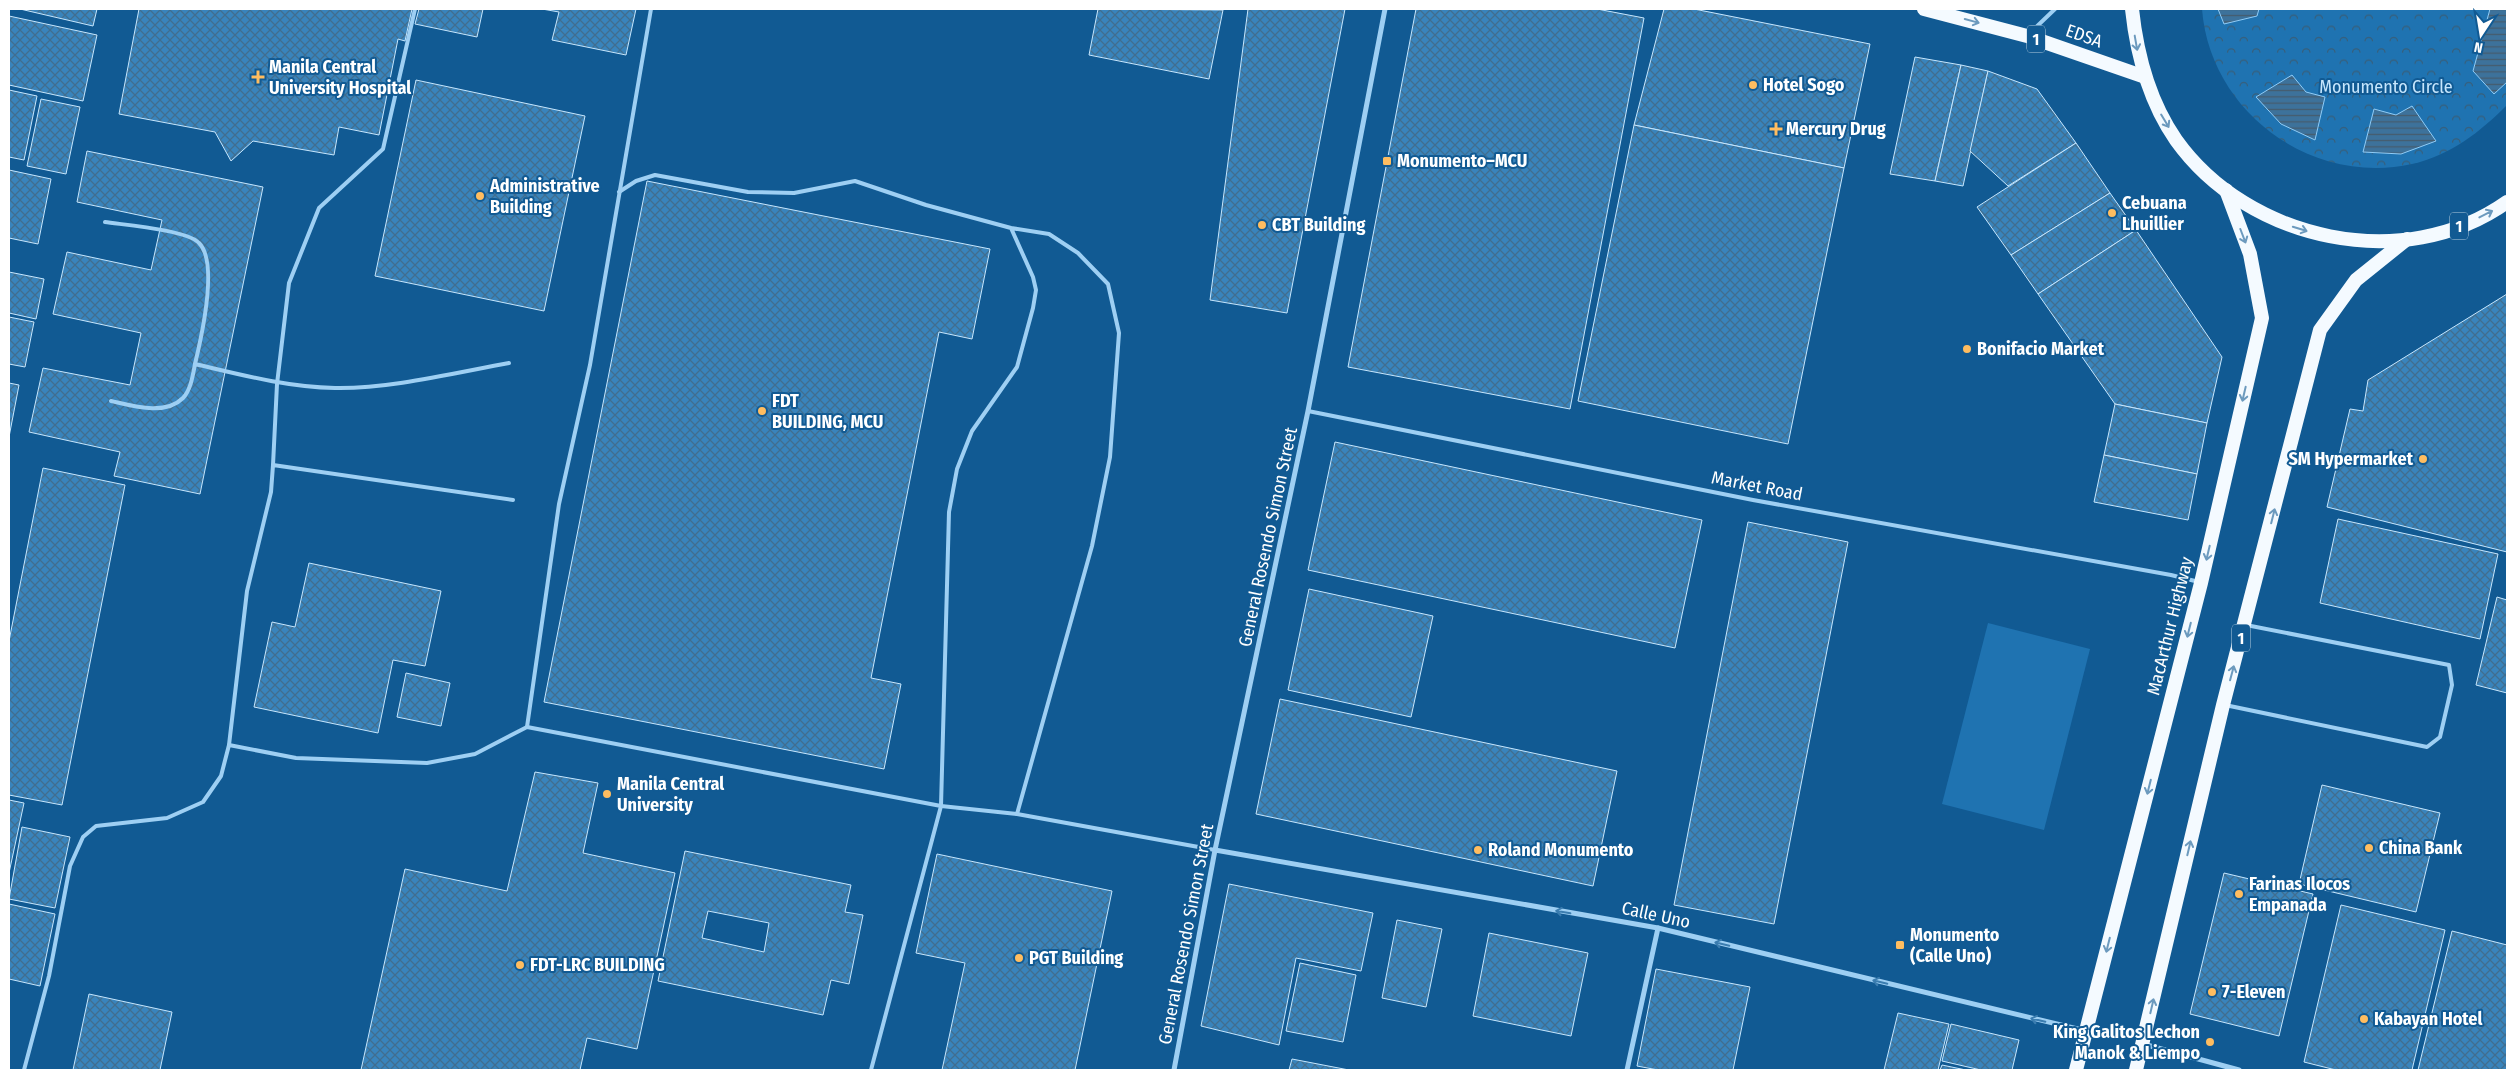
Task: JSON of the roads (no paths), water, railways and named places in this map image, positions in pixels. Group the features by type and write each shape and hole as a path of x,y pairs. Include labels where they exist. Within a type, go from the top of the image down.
{"highway":[{"name":"EDSA","path":"1924,9 2027,36 2145,77"},
{"name":"1","path":"2132,9 2136,44 2145,77 2159,110 2176,140 2199,167 2226,190 2258,211 2293,227 2330,237 2369,242 2407,239 2440,232 2472,221 2507,202"},
{"name":"MacArthur Highway","path":"2076,1070 2201,583 2262,318 2250,254 2226,190"},
{"name":"1","path":"2136,1070 2223,705 2320,330 2356,280 2407,239"}],"street":[{"name":"General Rosendo Simon Street","path":"1174,1070 1215,850 1308,411 1385,9"},
{"name":"Calle Uno","path":"1215,850 1658,928 2086,1031"},
{"path":"1627,1070 1658,928"},
{"path":"2143,1044 2239,1070"}],"lane":[{"path":"24,1070 49,976 70,866 84,837 96,826 168,818 203,802 221,776 229,745 247,591 271,492 277,384 289,283 319,208 383,149 415,9"},
{"path":"527,727 559,504 590,365 652,9"},
{"path":"2027,36 2054,9"},
{"path":"619,192 636,181 655,175 748,192 794,193 855,181 926,205 1011,228 1049,234 1078,253 1108,284 1119,333 1110,457 1092,546 1017,814"},
{"path":"105,222 184,235 199,243 206,255 207,290 203,329 189,390 184,398 174,403 145,409 111,402"},
{"path":"871,1070 941,806 949,512 957,469 972,431 1017,367 1036,290 1033,276 1011,228"},
{"path":"195,364 277,384 336,388 398,382 509,363"},
{"name":"Market Road","path":"1308,411 1752,500 2171,575 2201,583"},
{"path":"273,465 513,500"},
{"path":"2223,705 2426,747 2440,737 2452,684 2449,665 2245,624"},
{"path":"229,745 296,758 427,763 475,754 527,727 941,806 1017,814 1215,850"}],"place":[{"name":"Manila Central University Hospital","path":"258,77"},
{"name":"Hotel Sogo","path":"1753,85"},
{"name":"Mercury Drug","path":"1776,129"},
{"name":"Monumento–MCU","path":"1387,161"},
{"name":"Administrative Building","path":"480,196"},
{"name":"Cebuana Lhuillier","path":"2112,213"},
{"name":"CBT Building","path":"1262,225"},
{"name":"Bonifacio Market","path":"1967,349"},
{"name":"FDT BUILDING, MCU","path":"762,411"},
{"name":"SM Hypermarket","path":"2423,459"},
{"name":"Manila Central University","path":"607,794"},
{"name":"China Bank","path":"2369,848"},
{"name":"Roland Monumento","path":"1478,850"},
{"name":"Farinas Ilocos Empanada","path":"2239,894"},
{"name":"Monumento (Calle Uno)","path":"1900,945"},
{"name":"PGT Building","path":"1019,958"},
{"name":"FDT-LRC BUILDING","path":"520,965"},
{"name":"7-Eleven","path":"2212,992"},
{"name":"Kabayan Hotel","path":"2364,1019"},
{"name":"King Galitos Lechon Manok & Liempo","path":"2210,1042"}],"park label":[{"name":"Monumento Circle","path":"2386,87"}]}
